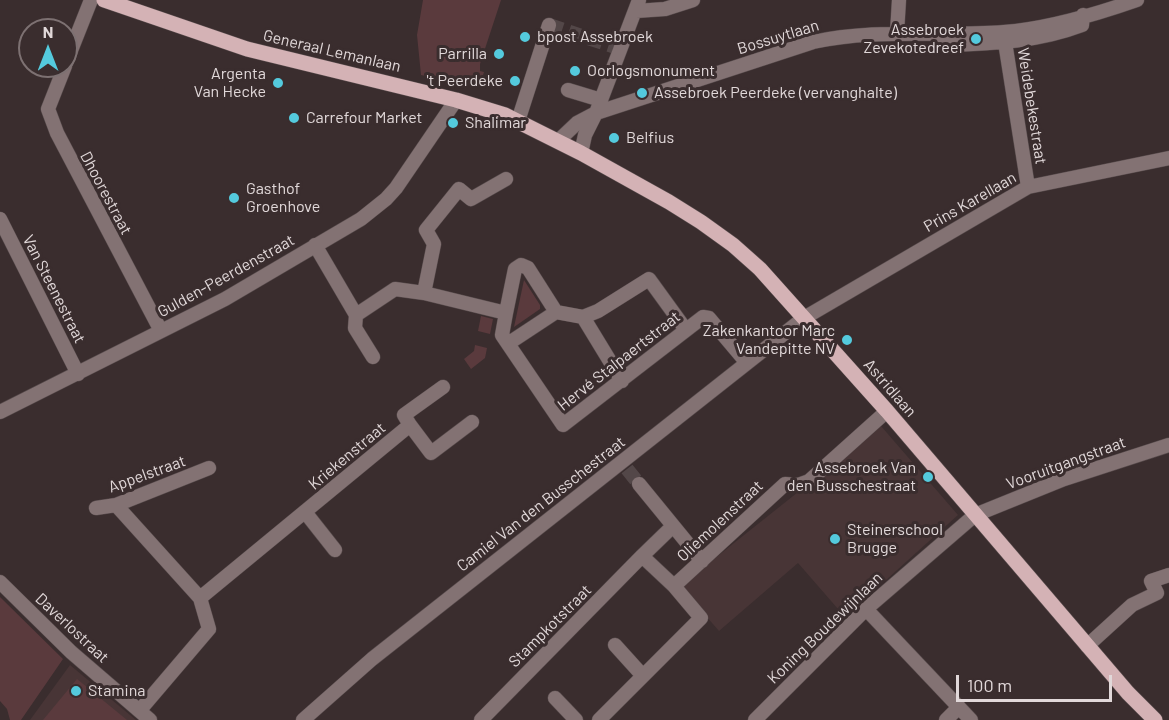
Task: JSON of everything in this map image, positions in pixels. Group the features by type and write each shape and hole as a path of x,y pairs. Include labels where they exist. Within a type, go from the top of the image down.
{"main road":[{"name":"Generaal Lemanlaan","path":"104,0 247,50 456,100 518,121 555,139"},
{"name":"Astridlaan","path":"555,139 669,202 733,245 760,269 887,411 1128,693 1155,720"}],"street":[{"name":"Dhoorestraat","path":"78,32 91,0"},
{"path":"581,153 585,135 599,107 638,5 664,9 693,0"},
{"path":"897,33 899,0"},
{"name":"Bossuytlaan","path":"555,139 599,107 813,42 842,36 897,33 1006,37 1137,0"},
{"path":"518,121 549,25"},
{"name":"Weidebekestraat","path":"1006,37 1028,187"},
{"name":"Dhoorestraat","path":"60,78 48,109 57,134 161,331"},
{"path":"568,90 599,107"},
{"name":"Gulden-Peerdenstraat","path":"0,412 225,298 361,219 396,188 456,100"},
{"name":"Prins Karellaan","path":"804,318 1028,187 1169,158"},
{"path":"424,293 434,244 426,230 459,189 471,199 506,179"},
{"name":"Van Steenestraat","path":"0,219 78,374"},
{"path":"315,245 356,315 355,328 373,357"},
{"name":"Hervé Stalpaertstraat","path":"556,312 528,268 521,265 515,269 502,335 563,425 700,319 707,317 747,363"},
{"path":"509,344 556,312 583,317 598,311 649,279 686,330"},
{"path":"356,315 395,289 424,293 506,313"},
{"path":"583,317 622,381"},
{"name":"Camiel Van den Busschestraat","path":"303,720 372,659 624,466 804,318"},
{"name":"Kriekenstraat","path":"443,387 404,415 431,453 472,423"},
{"name":"Oliemolenstraat","path":"599,720 701,618 674,586 785,484 798,485 809,481 887,411"},
{"name":"Kriekenstraat","path":"200,598 410,425"},
{"name":"Vooruitgangstraat","path":"975,515 1064,479 1169,445"},
{"name":"Appelstraat","path":"96,508 116,505 208,468"},
{"path":"639,484 702,561"},
{"path":"116,505 200,598 209,628 145,715"},
{"name":"Kriekenstraat","path":"305,512 335,550"},
{"name":"Koning Boudewijnlaan","path":"755,720 866,609 975,515"},
{"name":"Stampkotstraat","path":"481,720 673,526"},
{"path":"642,556 674,586"},
{"path":"1087,646 1132,605 1157,593 1151,582 1169,575"},
{"name":"Daverlostraat","path":"0,582 71,652 145,715"},
{"path":"866,609 971,720"},
{"path":"615,645 643,676"},
{"path":"555,698 576,720"},
{"path":"946,720 959,707"}],"shaded area":[{"path":"423,0 501,0 480,64 480,71 484,72 479,88 421,75 417,35"},
{"path":"524,280 540,305 540,309 514,327"},
{"path":"481,316 493,319 490,334 478,331"},
{"path":"475,345 487,348 485,358 471,369 464,359 474,351"},
{"name":"Steinerschool Brugge","path":"881,426 958,515 845,617 798,563 719,631 680,586"},
{"path":"0,597 63,659 21,720 10,720 7,709 0,701"},
{"name":"Stamina","path":"70,665 136,720 30,720"},
{"path":"77,679 127,720 43,720"}],"tunnel":[{"path":"549,25 621,49"},
{"path":"627,469 639,484"}],"place":[{"name":"bpost Assebroek","path":"525,37"},
{"name":"Assebroek Zevekotedreef","path":"976,39"},
{"name":"Parrilla","path":"499,54"},
{"name":"Oorlogsmonument","path":"575,71"},
{"name":"'t Peerdeke","path":"515,81"},
{"name":"Argenta Van Hecke","path":"278,83"},
{"name":"Assebroek Peerdeke (vervanghalte)","path":"642,93"},
{"name":"Carrefour Market","path":"294,118"},
{"name":"Shalimar","path":"453,123"},
{"name":"Belfius","path":"614,138"},
{"name":"Gasthof Groenhove","path":"234,198"},
{"name":"Zakenkantoor Marc Vandepitte NV","path":"847,340"},
{"name":"Assebroek Van den Busschestraat","path":"928,477"},
{"name":"Steinerschool Brugge","path":"835,539"},
{"name":"Stamina","path":"76,691"}]}
